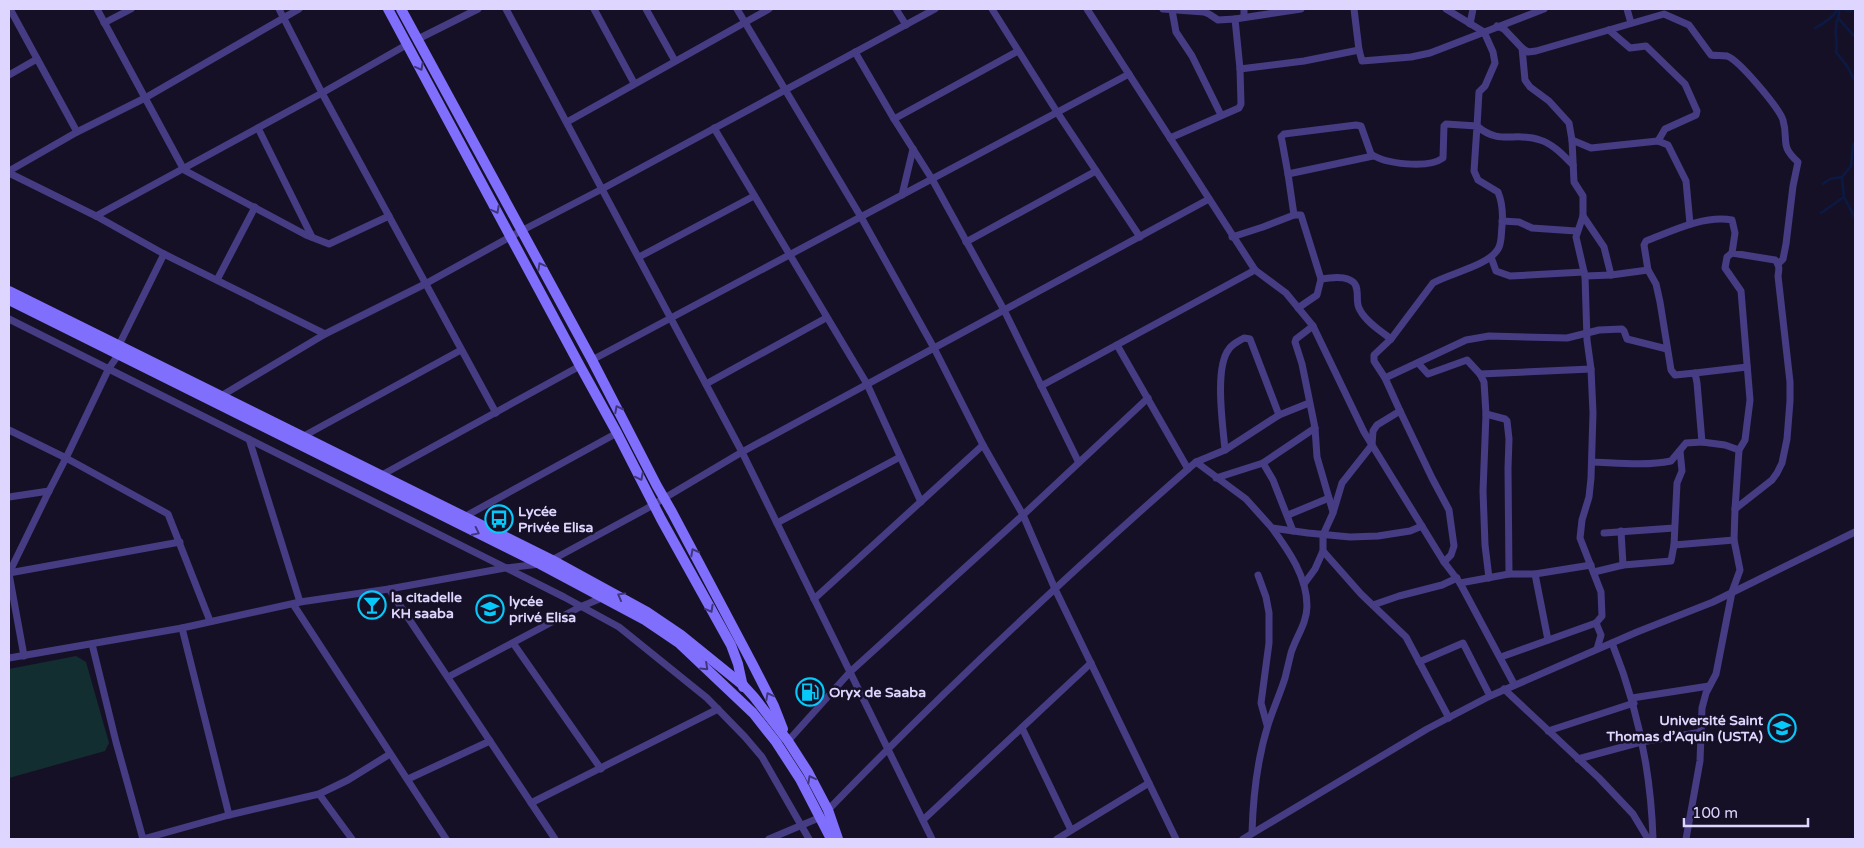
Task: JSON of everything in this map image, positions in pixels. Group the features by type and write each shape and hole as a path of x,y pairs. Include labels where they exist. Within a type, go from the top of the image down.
{"street":[{"path":"10,9 77,132"},
{"path":"97,9 184,170 312,238 332,244 389,216"},
{"path":"104,23 131,9"},
{"path":"279,9 322,94 496,413"},
{"path":"9,172 77,132 145,98 299,9"},
{"path":"388,9 730,645 744,686"},
{"path":"401,9 592,360 752,662 774,706 788,741"},
{"path":"418,39 478,9"},
{"path":"506,9 742,452 932,839"},
{"path":"594,9 634,83"},
{"path":"646,9 675,61"},
{"path":"738,9 861,217 934,348 983,445 1023,515 1055,589 1176,839"},
{"path":"567,122 769,9"},
{"path":"896,9 906,25"},
{"path":"221,396 325,334 425,284 935,9"},
{"path":"992,9 1057,112 1140,237"},
{"path":"1087,9 1255,270 1286,293 1313,326 1372,444 1444,562 1458,580 1514,684"},
{"path":"1164,9 1204,12 1218,20 1301,9"},
{"path":"1244,9 1244,17"},
{"path":"1354,9 1362,61 1410,57 1446,48 1530,11 1544,9"},
{"path":"1444,562 1451,555 1454,546 1449,510 1374,358 1391,339 1433,283 1491,257 1499,248 1502,221 1498,192 1478,180 1474,171 1480,92 1485,86 1495,63 1484,32 1446,9"},
{"path":"1470,24 1473,9"},
{"path":"1627,9 1631,23"},
{"path":"1172,10 1176,32 1192,56 1221,115"},
{"path":"1497,26 1504,29 1528,52 1664,14 1689,25 1709,53 1715,56 1728,56 1764,92 1782,117 1787,150 1798,162 1786,244 1783,259 1778,264 1790,389 1787,439 1782,463 1772,480 1735,509"},
{"path":"1170,138 1241,107 1240,53 1235,19"},
{"path":"1609,30 1630,48 1646,46 1685,84 1697,111 1696,115 1665,128 1658,141"},
{"path":"96,216 322,94 408,44"},
{"path":"1501,657 1596,623 1602,616 1603,609 1601,592 1580,538 1582,520 1589,497 1592,462 1591,369 1586,333 1585,274 1577,245 1576,231 1582,216 1582,196 1574,182 1572,140 1569,123 1549,101 1530,87 1525,80 1522,48"},
{"path":"1240,69 1304,61 1359,50"},
{"path":"894,119 1018,51"},
{"path":"855,52 932,179 1004,310 1078,461"},
{"path":"9,75 37,59"},
{"path":"592,360 1129,74"},
{"path":"1294,215 1282,141 1284,134 1356,125 1361,126 1373,156"},
{"path":"1288,174 1373,156 1403,164 1438,161 1443,156 1445,125 1477,126 1493,137 1529,137 1540,140 1552,146 1573,165"},
{"path":"258,128 312,238"},
{"path":"714,128 867,384 921,502"},
{"path":"1572,140 1591,148 1658,141 1668,145 1686,181 1690,224"},
{"path":"902,195 913,149"},
{"path":"966,242 1096,171"},
{"path":"9,172 96,216 164,254 325,334"},
{"path":"639,258 754,196"},
{"path":"9,658 182,628 297,603 505,568 540,564 552,560 654,504 742,452 1209,199"},
{"path":"218,280 254,208"},
{"path":"1232,236 1299,214 1322,279 1317,295 1313,300 1298,308"},
{"path":"1582,216 1604,247 1611,275"},
{"path":"1732,253 1735,233 1732,220 1690,224 1646,241 1644,245 1648,270 1656,284 1672,372 1682,375 1747,367"},
{"path":"1502,221 1519,222 1532,228 1576,231"},
{"path":"1686,839 1700,761 1702,708 1709,686 1716,674 1732,592 1740,570 1734,540 1735,509 1739,450 1745,440 1750,400 1741,292 1725,268 1727,256 1732,253 1767,258 1778,264"},
{"path":"24,656 9,574 164,254"},
{"path":"1491,257 1496,271 1510,276 1611,275 1648,270"},
{"path":"1041,386 1255,270"},
{"path":"1322,279 1335,276 1351,280 1356,285 1359,309 1365,318 1391,339"},
{"path":"9,291 119,350 540,564 645,620 679,643 753,713 776,742 824,813 838,839"},
{"path":"9,300 221,396 552,560 647,612 681,635 744,686 754,697 788,741 808,772 824,813 831,839"},
{"path":"706,384 826,318"},
{"path":"9,319 619,627 707,698 762,757 809,839"},
{"path":"1313,326 1296,339 1295,342 1302,364 1315,428 1317,457 1333,513"},
{"path":"1385,378 1466,340 1489,336 1567,338 1599,330 1622,329 1627,339 1667,349"},
{"path":"1225,450 1221,379 1227,351 1244,338 1250,339 1279,415"},
{"path":"1117,345 1188,468"},
{"path":"302,437 461,350"},
{"path":"1418,363 1428,374 1467,360 1480,374 1484,382 1486,414 1483,491 1485,545 1489,578"},
{"path":"380,476 580,366"},
{"path":"1480,374 1591,369"},
{"path":"1695,373 1702,442"},
{"path":"788,741 850,672 1023,515 1078,461 1148,398"},
{"path":"769,839 824,813 888,748 1098,548 1188,468 1196,462 1225,450 1279,415 1309,403"},
{"path":"1304,584 1315,569 1324,551 1322,535 1333,513 1342,483 1372,444 1373,431 1377,425 1400,411"},
{"path":"1486,414 1505,419 1508,430 1509,574"},
{"path":"1216,478 1263,463 1315,428"},
{"path":"9,430 66,458 168,514 210,621"},
{"path":"464,517 617,433"},
{"path":"249,439 297,603 390,754 446,839"},
{"path":"1592,462 1641,465 1658,464 1671,461 1686,443 1702,442 1739,450"},
{"path":"814,599 983,445"},
{"path":"1373,605 1458,580 1671,561 1674,545 1678,484 1682,471 1680,451"},
{"path":"777,524 900,457"},
{"path":"1196,462 1246,500 1272,528 1283,542 1304,584 1307,606 1306,619 1291,652 1268,725 1256,778 1252,833"},
{"path":"1263,463 1273,480 1293,531"},
{"path":"9,497 49,491"},
{"path":"1288,515 1329,498"},
{"path":"1272,528 1350,537 1378,536 1410,531 1422,526"},
{"path":"1604,533 1674,528"},
{"path":"1621,531 1623,565"},
{"path":"1243,839 1428,729 1490,696 1597,649 1713,602 1855,532"},
{"path":"1674,545 1734,540"},
{"path":"9,574 180,542"},
{"path":"1324,551 1349,581 1406,638 1449,718"},
{"path":"1258,574 1270,613 1261,703 1268,725"},
{"path":"1535,574 1548,640"},
{"path":"389,589 555,839"},
{"path":"448,677 580,607 604,598"},
{"path":"1596,623 1601,635 1597,649"},
{"path":"182,628 229,815"},
{"path":"513,642 601,769"},
{"path":"1419,662 1463,643 1490,696"},
{"path":"1612,643 1633,701 1652,811 1653,839"},
{"path":"92,644 116,742 143,839 229,815 319,794 348,780 390,754"},
{"path":"923,820 1091,664"},
{"path":"737,696 744,686"},
{"path":"1548,732 1633,701 1709,686"},
{"path":"1504,689 1633,814 1648,839"},
{"path":"531,803 718,709"},
{"path":"1022,728 1071,830"},
{"path":"1578,759 1641,742 1702,732"},
{"path":"408,779 490,741"},
{"path":"1056,839 1149,783"},
{"path":"319,794 352,839"}],"green space":[{"path":"76,656 86,662 109,743 105,751 9,778 9,669"}],"waterway":[{"path":"1815,28 1828,20 1838,9"},
{"path":"1839,9 1836,26 1836,52 1847,66 1855,81"},
{"path":"1841,9 1851,11 1852,9"},
{"path":"1838,18 1855,37"},
{"path":"1855,142 1851,166 1842,177 1844,197 1855,218"},
{"path":"1823,184 1830,179 1842,177"},
{"path":"1821,213 1844,197"}],"place":[{"name":"Lycée Privée Elisa","path":"499,519"},
{"name":"la citadelle KH saaba","path":"372,605"},
{"name":"lycée privé Elisa","path":"490,609"},
{"name":"Oryx de Saaba","path":"810,692"},
{"name":"Université Saint Thomas d’Aquin (USTA)","path":"1782,728"}]}
